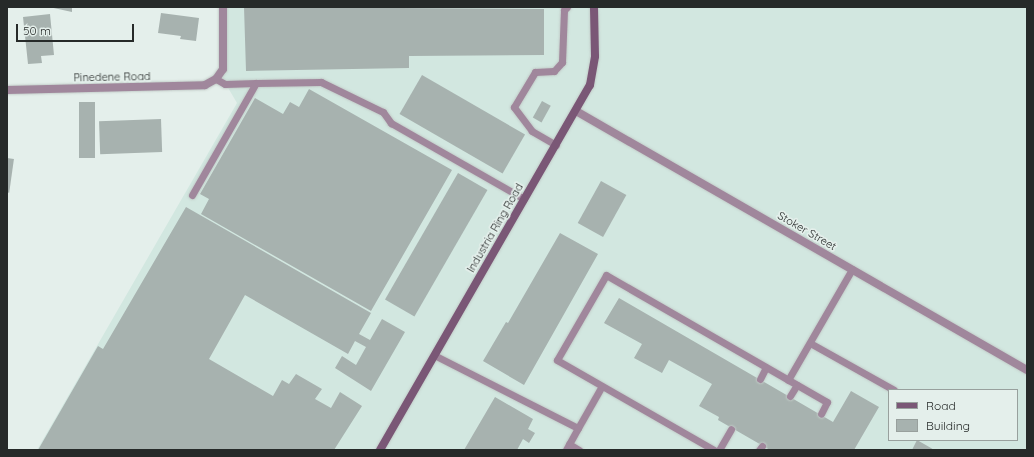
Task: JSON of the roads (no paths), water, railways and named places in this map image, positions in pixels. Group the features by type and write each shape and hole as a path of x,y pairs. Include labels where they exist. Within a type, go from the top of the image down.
{"street":[{"path":"216,79 224,62 223,7"},
{"name":"Industria Ring Road","path":"380,450 576,111 592,78 595,56 594,7"},
{"name":"Pinedene Road","path":"7,90 197,87 216,79"},
{"name":"Stoker Street","path":"576,111 1027,370"}],"lane":[{"path":"556,145 532,131 514,107 535,72 554,71 562,62 564,10 567,7"},
{"path":"216,79 225,84 309,82 329,84 383,112 391,123 524,199"},
{"path":"192,195 256,83"},
{"path":"788,380 852,269"},
{"path":"714,450 557,360 606,275 827,402 821,414"},
{"path":"810,343 892,389"},
{"path":"434,355 578,428"},
{"path":"760,379 766,367"},
{"path":"790,396 797,385"},
{"path":"579,450 567,447 602,386"},
{"path":"719,450 731,430"}]}
